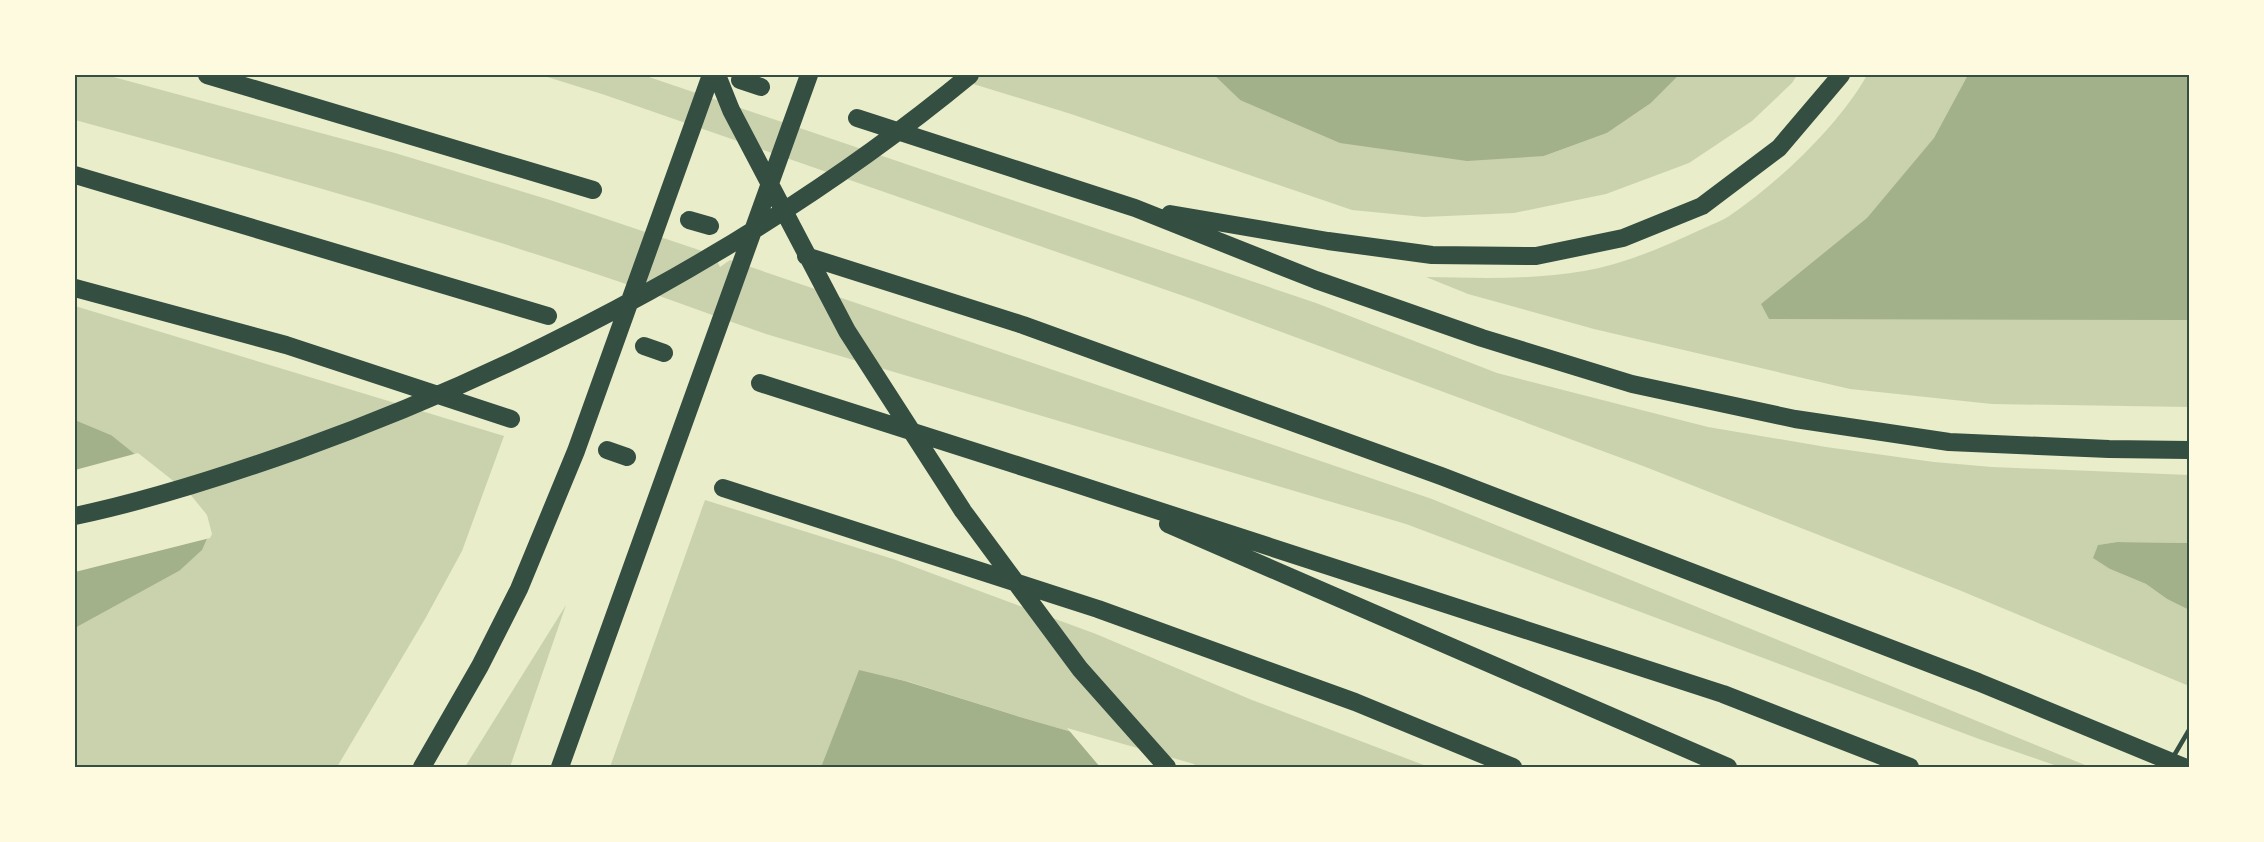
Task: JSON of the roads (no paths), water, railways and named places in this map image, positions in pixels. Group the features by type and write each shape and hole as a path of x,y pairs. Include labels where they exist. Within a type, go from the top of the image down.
{"highway":[{"path":"207,75 593,190"},
{"path":"237,75 267,92"},
{"path":"422,767 480,666 519,589 576,451 711,75"},
{"path":"717,75 731,110 848,331 963,511 1080,669 1167,767"},
{"path":"560,767 809,75"},
{"path":"75,516 116,507 235,472 371,423 476,378 578,328 697,264 841,173 970,75"},
{"path":"1135,208 1328,241 1432,255 1536,256 1623,238 1702,206 1779,148 1841,75"},
{"path":"740,80 761,87"},
{"path":"856,118 1135,208 1316,280 1482,338 1632,384 1795,419 1949,442 2189,450"},
{"path":"75,175 548,316"},
{"path":"689,220 710,226"},
{"path":"806,256 1023,326 1441,476 1978,682 2177,764"},
{"path":"75,288 286,345 511,419"},
{"path":"644,346 664,353"},
{"path":"760,383 1067,480 1723,694 1910,767"},
{"path":"607,450 627,457"},
{"path":"1067,480 1728,767"},
{"path":"723,488 1098,609 1356,702 1513,767"}],"lane":[{"path":"2177,764 2189,730"}]}
